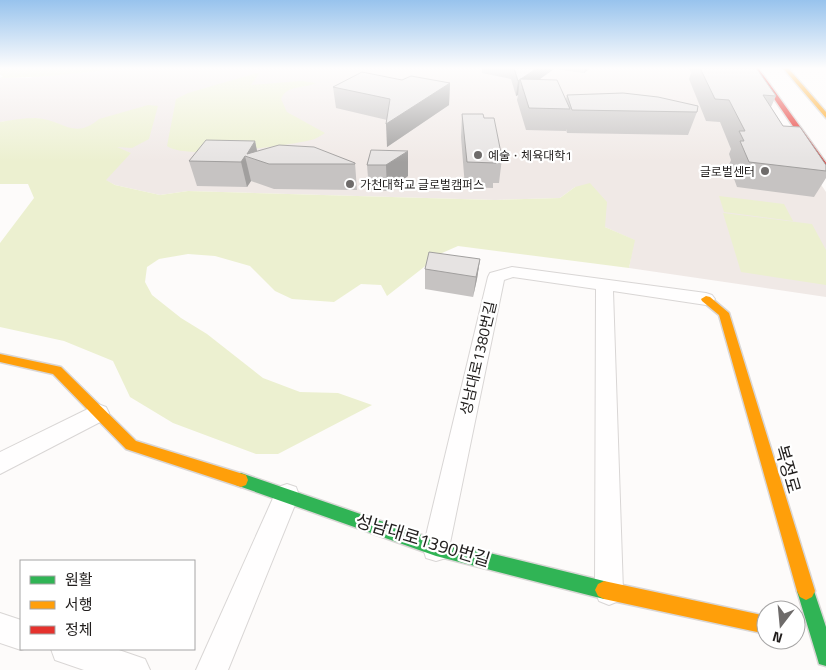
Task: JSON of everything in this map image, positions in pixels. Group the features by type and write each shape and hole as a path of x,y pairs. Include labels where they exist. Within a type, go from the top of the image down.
{"street":[{"path":"777,99 826,168"},
{"path":"812,99 826,116"},
{"name":"성남대로1380번길","path":"436,548 496,276 512,272 706,299"},
{"path":"604,286 609,591"},
{"name":"복정로","path":"706,299 724,313 817,641"},
{"name":"성남대로1390번길","path":"0,358 57,370 131,445 287,495 436,548 609,591 756,623"},
{"path":"0,464 98,413"},
{"path":"212,670 287,495"},
{"path":"0,628 20,635"},
{"path":"69,650 134,670"}],"shaded area":[{"name":"가천대학교 글로벌캠퍼스","path":"0,99 764,99 826,192 826,297 629,268 634,240 605,227 575,187 560,198 495,200 188,191 160,195 115,185 105,180 130,153 45,120 36,118 0,122"}],"green space":[{"path":"176,99 281,99 287,112 325,133 315,139 299,143 214,152 177,150 167,146"},
{"path":"148,105 158,106 149,139 132,148 117,147 131,153 106,180 115,185 160,195 188,191 495,200 560,198 575,187 590,183 607,202 605,227 635,240 629,268 458,246 442,253 387,296 381,285 361,284 334,302 292,299 275,291 250,266 215,256 188,254 159,259 147,267 145,282 152,295 181,318 207,334 263,378 300,392 338,393 372,405 278,454 256,454 173,423 130,397 113,361 64,341 0,327 0,243 34,198 28,184 0,184 0,122 36,118 75,129 90,125 99,119"},
{"path":"719,196 784,204 793,221 724,212"},
{"path":"723,213 812,224 826,250 826,285 741,272"}],"building":[{"path":"390,99 425,99 386,124"},
{"path":"526,99 566,99 570,109 529,108"},
{"path":"568,99 668,99 698,106 697,112 572,110"},
{"path":"719,99 766,99 783,126 800,127 826,165 826,171 749,162 740,141 744,141 739,131 745,131 729,100"},
{"path":"462,114 483,114 484,118 494,118 502,158 495,158 496,163 467,162"},
{"path":"206,140 255,141 247,154 279,145 314,147 355,164 269,164 245,156 241,162 189,161"},
{"path":"371,150 408,151 386,165 367,165"},
{"path":"429,252 480,259 476,277 425,269"}],"traffic: fast":[{"path":"241,480 436,548 604,590"},
{"path":"806,591 826,657"}],"traffic: slow":[{"path":"812,99 826,116"},
{"path":"706,299 724,313 806,591"},
{"path":"0,358 57,370 131,445 241,480"},
{"path":"604,590 756,623"}],"traffic: jam":[{"path":"777,99 826,168"}],"place":[{"name":"예술ㆍ체육대학1","path":"478,155"},
{"name":"글로벌센터","path":"765,171"},
{"name":"가천대학교 글로벌캠퍼스","path":"350,184"}]}
